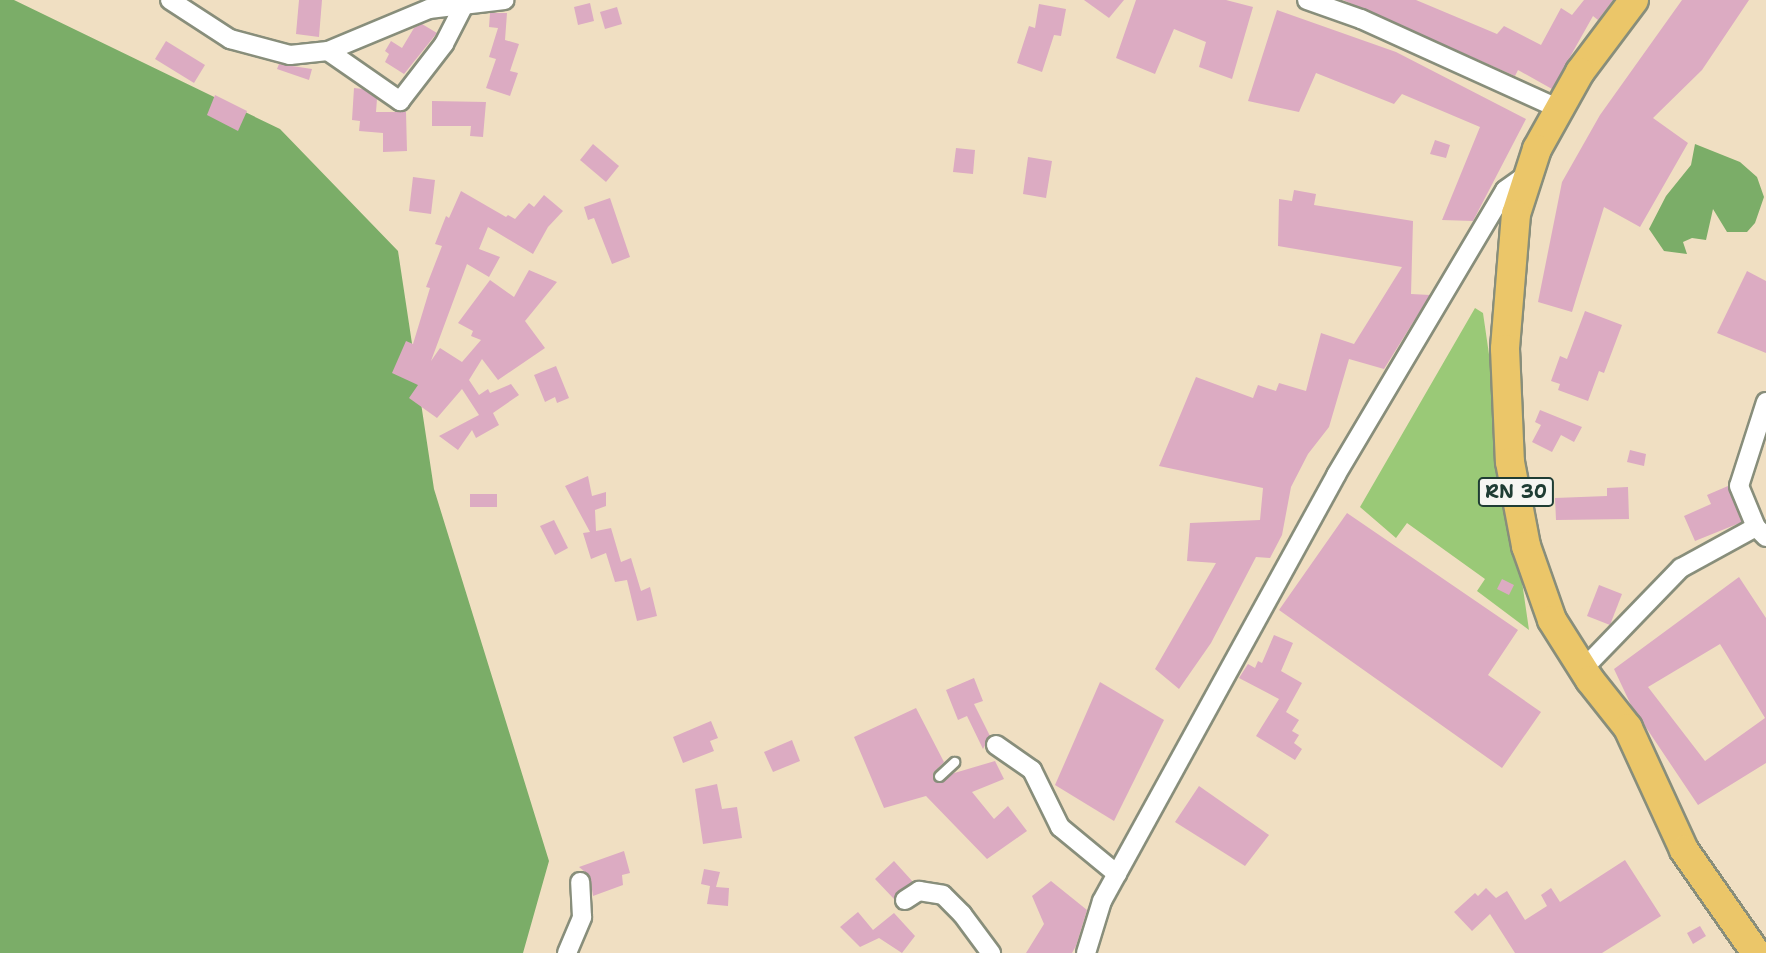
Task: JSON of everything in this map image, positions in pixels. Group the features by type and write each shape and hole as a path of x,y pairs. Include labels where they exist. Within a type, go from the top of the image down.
{"main road":[{"name":"RN 30","path":"1634,0 1580,72 1536,149 1516,214 1505,349 1510,461 1526,546 1548,608 1583,669 1628,728 1684,850 1756,953"}],"street":[{"path":"170,0 230,39 290,55 328,51 429,9 504,0"},
{"path":"1307,0 1362,19 1559,109"},
{"path":"328,51 400,101 444,44 465,3"},
{"path":"1086,953 1102,901 1336,475 1506,190 1528,174"},
{"path":"1583,669 1681,568 1761,532 1739,486 1766,402"},
{"path":"996,745 1032,770 1060,827 1117,874"},
{"path":"567,953 582,917 580,882"},
{"path":"905,900 919,891 943,895 962,914 991,953"}],"lane":[{"path":"939,776 954,762"}],"green space":[{"path":"0,0 14,0 280,129 398,251 434,489 549,861 523,953 0,953"},
{"path":"1695,144 1740,162 1757,177 1764,197 1755,223 1747,232 1727,232 1713,209 1706,240 1692,238 1683,242 1687,254 1664,251 1649,229 1666,196 1691,165"},
{"path":"1475,308 1483,313 1529,630 1477,591 1485,579 1407,523 1396,538 1360,507"}],"building":[{"path":"299,0 322,0 319,37 296,34"},
{"path":"1084,0 1124,0 1109,18"},
{"path":"1136,0 1226,0 1253,7 1232,79 1199,67 1206,42 1174,29 1155,74 1116,58"},
{"path":"1343,0 1416,0 1497,34 1504,26 1541,45 1561,8 1572,15 1584,0 1613,0 1598,20 1593,16 1552,89 1518,70 1515,76"},
{"path":"1682,0 1749,0 1702,70 1653,118 1688,143 1640,227 1604,207 1572,312 1538,302 1562,182 1600,115"},
{"path":"590,3 594,21 578,25 574,7"},
{"path":"1039,4 1066,9 1061,36 1054,35 1042,72 1017,63 1029,26 1035,28"},
{"path":"617,7 622,24 605,29 600,12"},
{"path":"1277,10 1396,52 1526,119 1473,221 1442,220 1480,127 1402,94 1394,104 1316,73 1299,112 1248,101"},
{"path":"490,13 507,13 505,40 519,44 510,71 518,73 510,96 486,88 496,59 489,57 498,28 489,27"},
{"path":"422,24 437,33 404,74 385,62 389,54 385,51 391,41 402,48 414,28"},
{"path":"166,41 205,65 194,83 155,59"},
{"path":"279,64 312,69 309,80 277,69"},
{"path":"354,88 363,89 377,99 376,112 406,112 407,151 383,152 383,133 359,131 360,121 352,120"},
{"path":"215,95 247,111 238,131 207,115"},
{"path":"432,101 486,102 483,137 470,136 471,126 432,126"},
{"path":"1435,140 1450,145 1446,158 1430,154"},
{"path":"593,144 619,166 606,182 580,160"},
{"path":"956,148 975,150 973,174 953,172"},
{"path":"1028,157 1052,161 1046,198 1023,194"},
{"path":"413,177 435,180 431,214 409,211"},
{"path":"1294,190 1316,194 1314,205 1413,221 1411,294 1430,295 1384,369 1349,359 1329,427 1308,454 1291,487 1282,535 1270,558 1256,557 1211,643 1179,689 1155,669 1216,563 1187,561 1190,523 1260,520 1263,488 1159,466 1196,377 1253,398 1258,385 1276,391 1279,383 1306,391 1321,333 1354,344 1402,267 1278,246 1279,199 1292,201"},
{"path":"461,191 506,217 508,215 515,219 529,203 534,207 544,195 563,211 548,227 533,254 488,227 479,249 500,257 489,277 467,264 431,361 440,348 462,362 481,340 471,336 473,331 458,323 490,280 514,297 529,270 557,282 525,321 545,348 498,380 482,359 469,380 479,395 488,389 490,393 511,384 519,395 493,413 499,425 476,438 472,430 458,450 439,436 479,415 462,389 437,418 409,398 418,385 392,373 406,341 413,344 430,288 426,287 442,246 435,244 446,216 449,218"},
{"path":"610,198 630,257 612,264 594,218 588,220 584,207"},
{"path":"1747,271 1766,281 1766,353 1717,333"},
{"path":"1585,311 1622,325 1604,373 1599,371 1588,401 1558,390 1560,384 1551,381 1560,356 1567,359"},
{"path":"556,366 569,398 557,403 555,397 545,402 534,375"},
{"path":"1540,410 1582,427 1574,442 1561,435 1552,452 1532,442 1541,425 1535,422"},
{"path":"1630,450 1646,454 1644,466 1627,462"},
{"path":"588,476 592,496 606,492 606,506 595,510 596,531 611,528 621,562 631,558 641,591 650,587 657,616 637,621 627,580 615,582 606,553 591,559 583,533 590,532 565,486"},
{"path":"1728,486 1742,522 1695,541 1684,516 1711,504 1707,495"},
{"path":"1628,487 1629,519 1556,520 1555,498 1607,496 1607,488"},
{"path":"470,494 497,494 497,507 470,507"},
{"path":"1347,513 1518,630 1488,675 1541,712 1502,768 1279,610"},
{"path":"554,520 568,548 555,555 540,526"},
{"path":"1739,577 1766,618 1766,763 1698,805 1631,705 1614,669","holes":["1720,644 1765,718 1705,761 1648,687"]},
{"path":"1502,579 1514,585 1509,595 1497,589"},
{"path":"1599,585 1622,594 1610,625 1587,616"},
{"path":"1274,635 1293,643 1281,671 1302,683 1286,712 1299,720 1292,731 1299,735 1294,743 1302,749 1295,760 1256,736 1279,699 1239,678 1248,664 1255,668 1258,661 1262,663"},
{"path":"974,678 983,701 974,704 990,736 983,749 967,716 958,720 946,690"},
{"path":"1100,682 1164,720 1114,821 1055,785"},
{"path":"916,708 944,762 933,773 934,781 941,783 951,774 995,761 1004,779 972,792 994,819 1008,806 1027,831 987,859 926,796 884,808 854,737"},
{"path":"711,721 718,738 710,741 714,751 683,763 673,737"},
{"path":"792,740 800,761 773,772 764,752"},
{"path":"717,784 722,809 737,807 742,838 703,844 695,789"},
{"path":"1199,786 1269,835 1245,866 1175,822"},
{"path":"624,851 630,873 622,875 623,885 593,896 590,876 579,867"},
{"path":"1625,860 1661,916 1602,953 1515,953 1490,914 1472,931 1454,912 1475,893 1478,896 1486,888 1496,898 1507,891 1525,920 1547,906 1541,895 1551,888 1560,902"},
{"path":"894,861 913,882 898,891 894,899 875,879"},
{"path":"704,869 720,872 716,887 729,888 728,906 707,904 710,886 701,884"},
{"path":"1051,881 1087,910 1076,946 1072,953 1026,953 1044,924 1032,896"},
{"path":"858,912 873,930 894,913 915,936 902,953 879,938 860,947 840,927"},
{"path":"1700,926 1706,936 1693,944 1687,933"}]}
